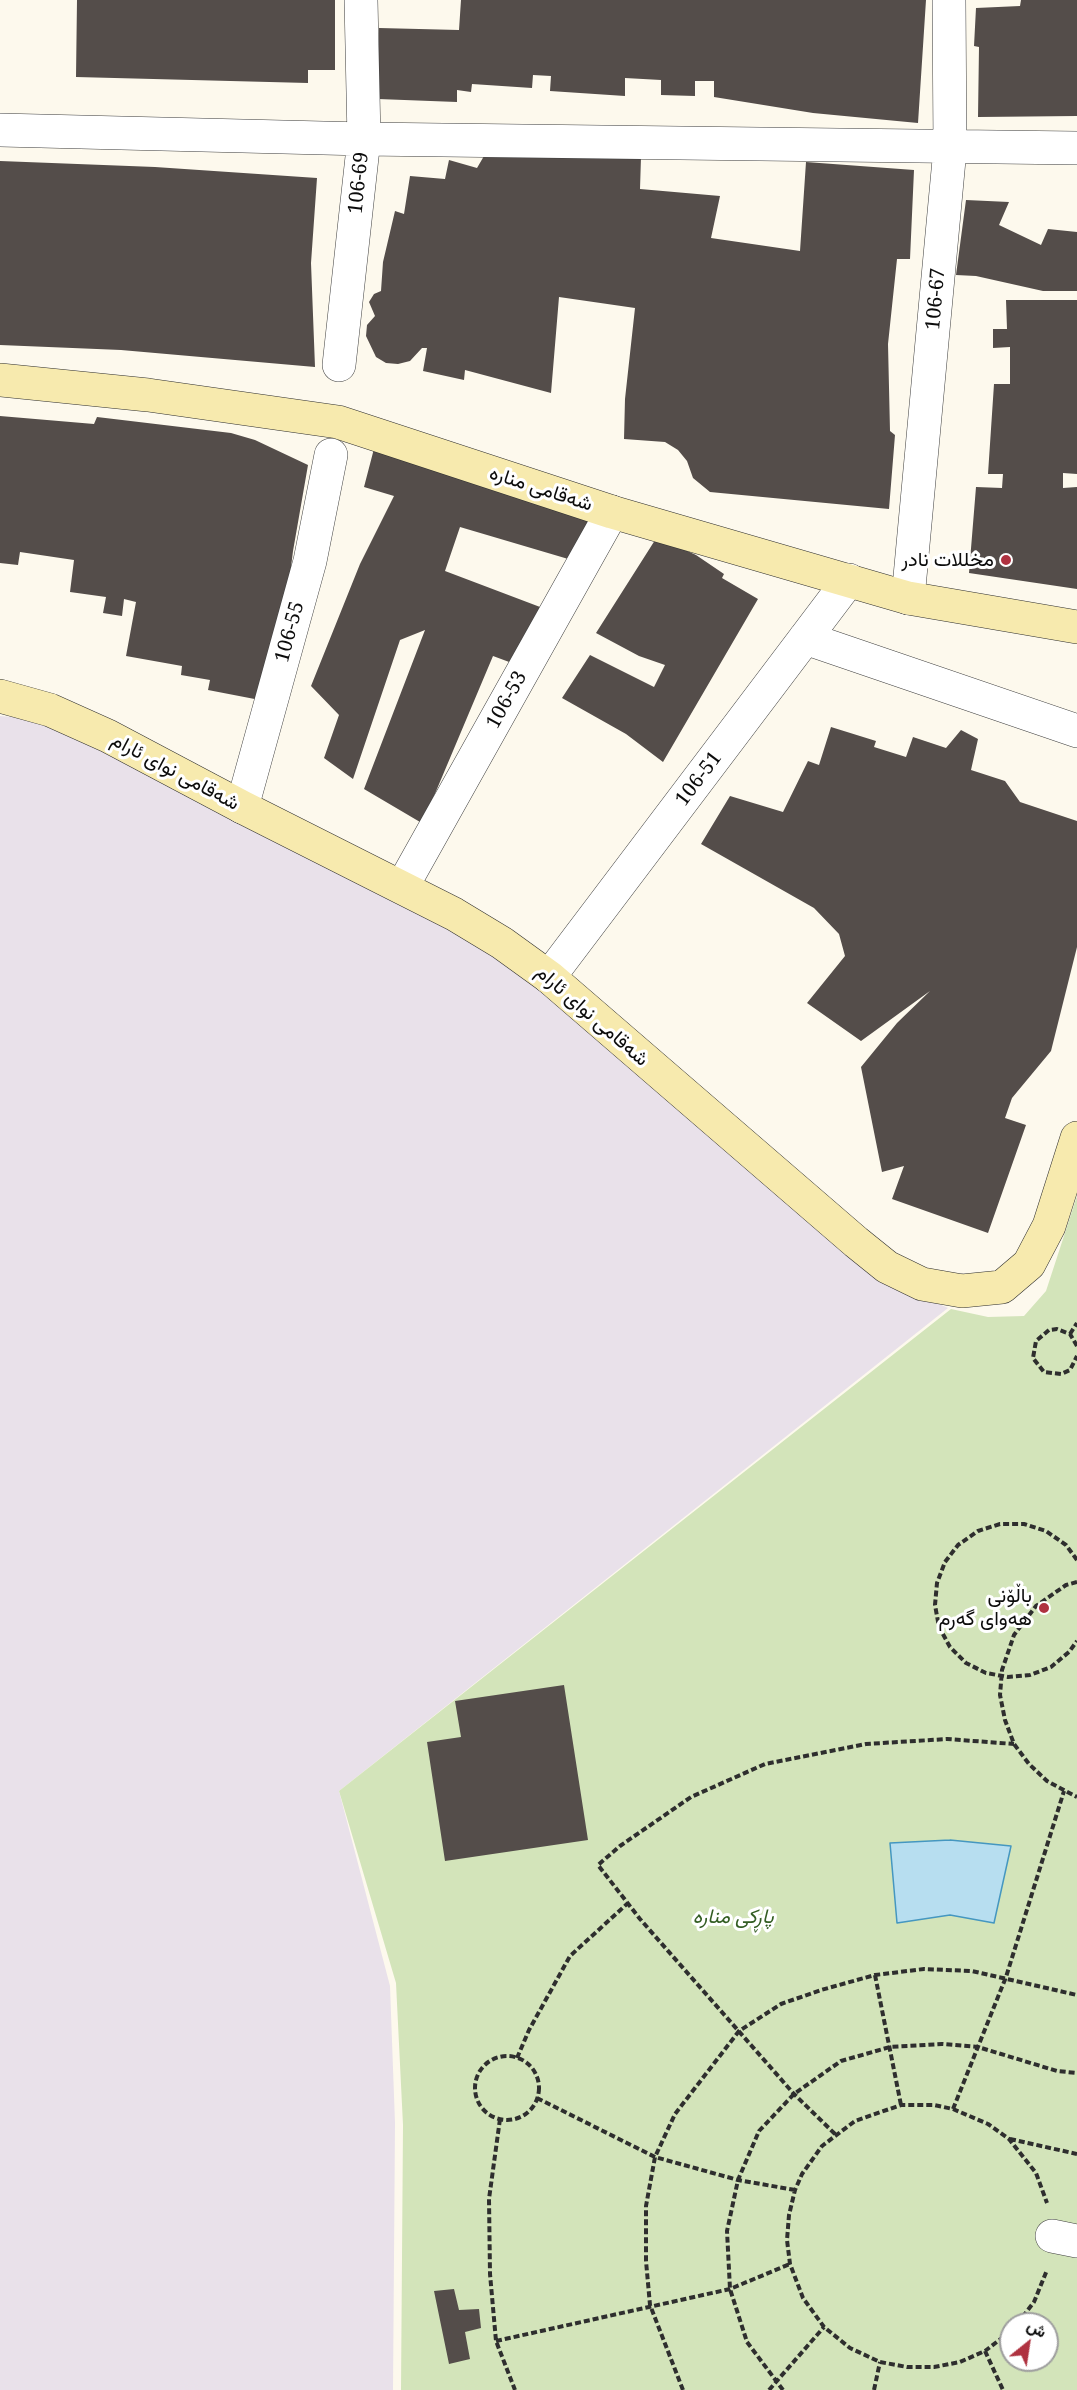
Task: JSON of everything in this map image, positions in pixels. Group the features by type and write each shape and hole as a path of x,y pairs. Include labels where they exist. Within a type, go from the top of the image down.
{"street":[{"name":"106-69","path":"339,365 364,140 361,0"},
{"name":"106-67","path":"908,598 950,149 949,0"},
{"path":"0,130 364,140 950,149 1077,148"},
{"name":"شەقامی منارە","path":"0,380 148,395 338,422 612,512 908,598 1077,627"},
{"name":"106-55","path":"243,807 310,561 332,455"},
{"name":"106-53","path":"402,887 612,512"},
{"name":"106-51","path":"549,977 849,580"},
{"path":"805,638 1077,731"},
{"name":"شەقامی نوای ئارام","path":"0,696 50,710 108,736 402,887 502,943 549,977 856,1242 887,1267 922,1284 962,1291 1002,1287 1029,1264 1048,1226 1077,1138"}],"path":[{"path":"1070,1334 1077,1323"},
{"path":"1077,1346 1070,1334 1058,1329 1042,1334 1036,1341 1033,1358 1044,1372 1053,1374 1070,1370 1076,1365 1077,1356"},
{"path":"1077,1560 1066,1545 1046,1531 1024,1524 1000,1524 978,1531 958,1545 945,1562 937,1583 935,1605 939,1627 950,1647 966,1663 986,1673 1002,1676 1030,1675 1051,1667 1070,1652 1077,1641"},
{"path":"1077,1582 1066,1585 1036,1606 1014,1635 1002,1676 1000,1695 1005,1720 1014,1744 1029,1764 1047,1781 1077,1797"},
{"path":"834,2134 794,2094 628,1904 598,1865 620,1846 690,1797 765,1764 866,1744 947,1740 1014,1744"},
{"path":"953,2109 1006,1977 1064,1791"},
{"path":"517,2058 529,2030 570,1956 628,1904"},
{"path":"682,2390 650,2305 646,2261 646,2206 655,2157 675,2114 739,2031 781,2004 821,1990 875,1975 924,1969 972,1971 1077,1995"},
{"path":"875,1975 901,2105"},
{"path":"783,2390 776,2384 747,2342 730,2289 727,2231 738,2180 759,2131 794,2094 841,2061 890,2048 942,2044 978,2047 1056,2071 1077,2073"},
{"path":"499,2057 517,2058 533,2069 539,2080 535,2105 516,2120 491,2116 482,2107 477,2094 479,2072 487,2063 499,2057"},
{"path":"537,2098 655,2157 738,2180 795,2190"},
{"path":"999,2340 985,2351 960,2362 934,2367 907,2367 880,2362 850,2348 824,2327 803,2298 790,2264 787,2240 789,2215 795,2190 811,2160 834,2134 862,2117 901,2105 934,2104 953,2109 988,2124 1009,2139 1036,2173 1050,2214 1064,2239 1047,2270 1034,2302 1026,2312"},
{"path":"500,2119 489,2199 490,2274 496,2341 515,2390"},
{"path":"1009,2139 1077,2154"},
{"path":"496,2341 730,2289 790,2264"},
{"path":"769,2390 824,2327"},
{"path":"985,2351 1004,2390"},
{"path":"874,2390 880,2362"}],"shaded area":[{"path":"0,716 36,719 496,947 896,1285 948,1308 339,1791 390,1986 395,2123 393,2390 0,2390"}],"green space":[{"name":"پاڕکی منارە","path":"1077,1196 1077,2390 401,2390 403,2125 396,1983 339,1791 951,1309 988,1317 1024,1316 1046,1291"}],"water":[{"path":"950,1840 1011,1846 994,1923 950,1915 897,1923 890,1843"}],"building":[{"path":"77,0 335,0 335,70 308,70 308,83 76,77"},
{"path":"461,0 926,0 918,123 813,113 714,97 714,81 695,81 695,96 661,95 661,80 625,78 625,96 550,91 551,76 533,75 532,88 472,84 471,92 457,90 457,102 378,99 379,28 459,30"},
{"path":"1021,0 1077,0 1077,116 978,117 979,47 974,46 976,8 1020,6"},
{"path":"484,156 641,157 640,189 720,196 711,238 800,251 806,162 914,170 910,259 897,259 888,344 890,431 895,435 889,509 710,492 693,478 687,461 678,450 665,442 624,439 625,399 635,308 559,297 551,393 465,370 464,380 423,371 427,348 422,348 410,361 398,364 386,363 376,357 366,336 367,325 375,316 369,302 374,294 381,291 383,262 395,211 404,214 410,176 445,179 449,160 477,168"},
{"path":"0,161 155,167 317,178 311,263 315,367 121,350 0,345"},
{"path":"966,200 1009,202 999,225 1041,245 1048,229 1077,232 1077,291 1043,291 976,276 956,275"},
{"path":"1006,300 1077,300 1077,474 1063,473 1063,488 1077,487 1077,589 969,573 976,487 1002,488 1003,474 988,474 994,384 1010,384 1010,347 993,348 993,329 1007,329"},
{"path":"0,416 94,424 97,417 231,433 255,440 308,465 293,551 282,641 265,701 208,690 210,680 181,675 182,666 126,656 136,602 124,599 122,616 103,613 106,597 70,592 74,560 20,552 18,565 0,563"},
{"path":"376,441 602,515 575,561 460,527 445,571 548,610 520,666 493,656 434,796 420,822 364,789 425,630 400,640 353,779 324,758 339,715 311,686 360,564 394,496 364,487"},
{"path":"657,537 696,555 724,574 722,578 758,599 663,762 626,734 562,698 590,655 654,687 665,665 639,656 596,633"},
{"path":"831,727 876,741 874,747 906,757 913,737 946,748 961,730 978,739 971,770 1005,781 1020,802 1077,821 1077,947 1051,1051 1012,1098 1005,1118 1026,1125 988,1233 892,1199 904,1166 882,1172 861,1067 897,1023 930,991 861,1041 807,1003 845,956 839,934 814,908 701,844 730,796 783,812 808,761 819,765"},
{"path":"564,1685 588,1840 445,1861 427,1742 461,1737 455,1701"},
{"path":"454,2289 459,2310 479,2309 481,2328 465,2332 470,2359 449,2364 434,2291"}],"place":[{"name":"مخللات نادر","path":"1006,560"},
{"name":"باڵۆنی هەوای گەرم","path":"1044,1608"}]}
